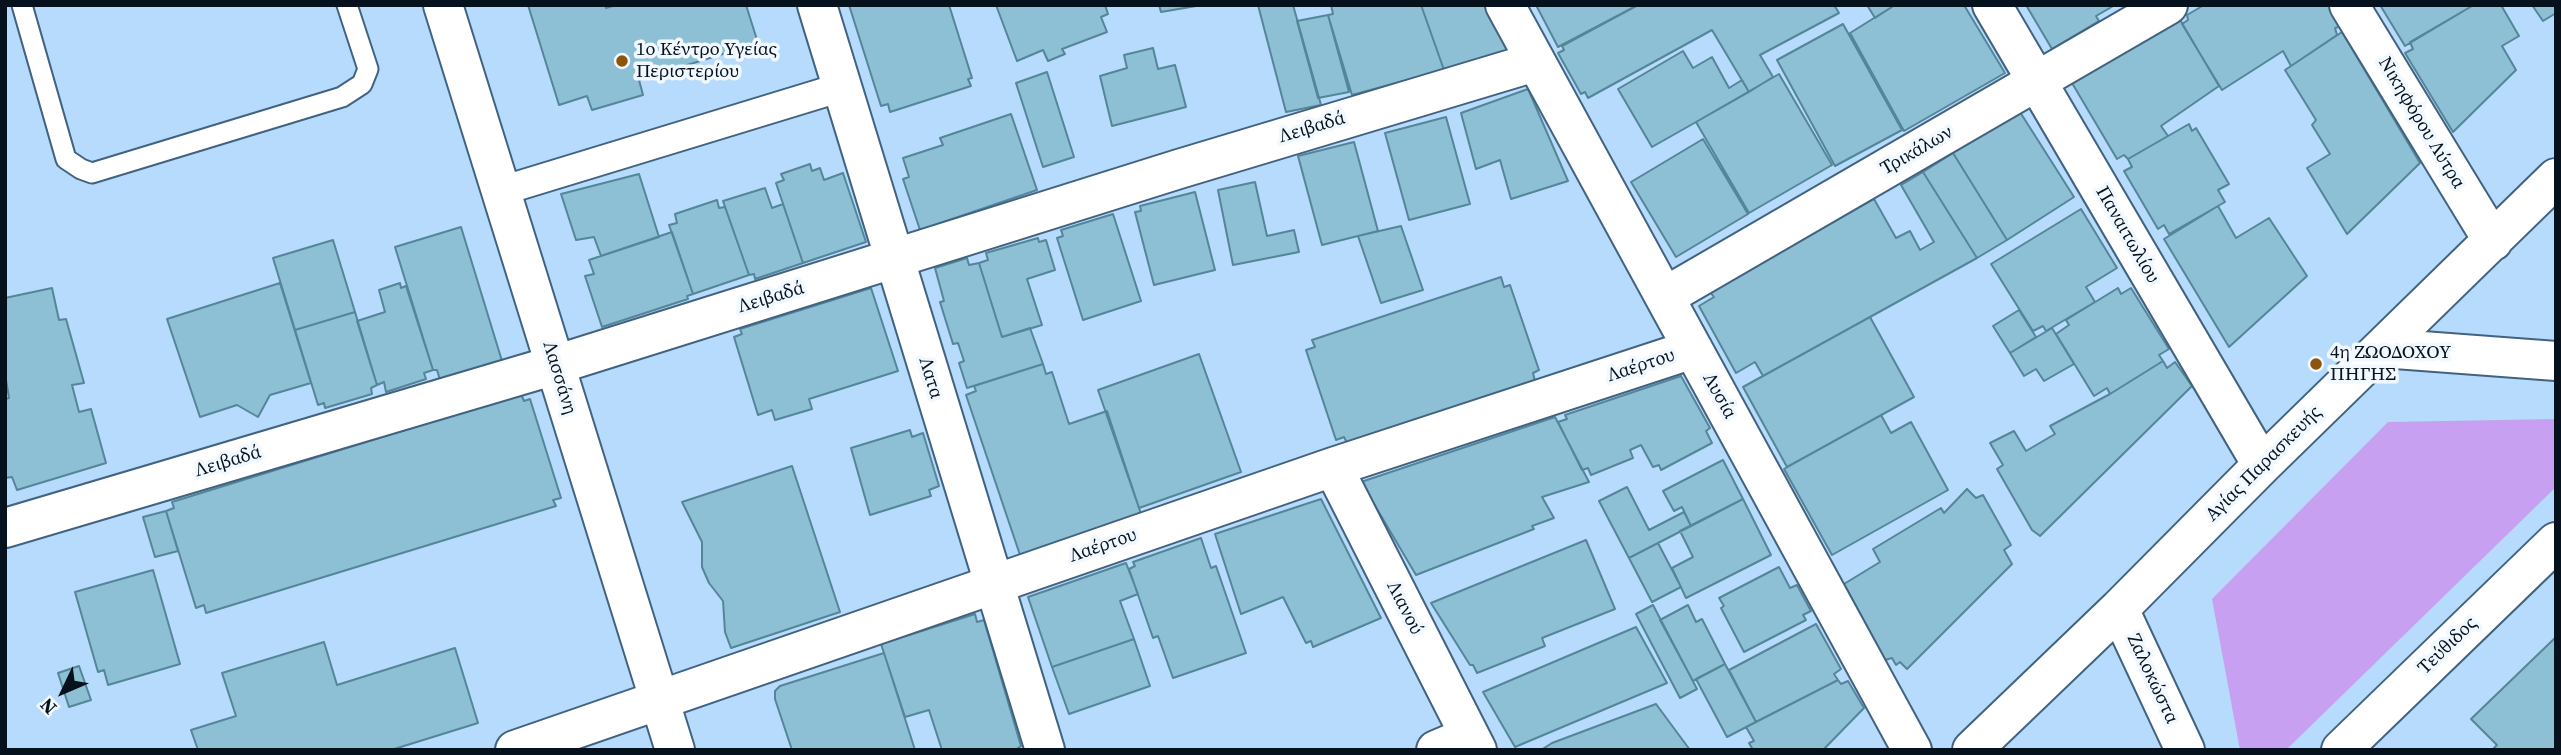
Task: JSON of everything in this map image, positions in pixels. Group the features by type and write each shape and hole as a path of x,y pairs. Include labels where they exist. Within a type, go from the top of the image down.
{"street":[{"name":"Λασσάνη","path":"443,5 676,750"},
{"name":"Λατα","path":"817,5 1045,750"},
{"name":"Λυσία","path":"1505,5 1912,750"},
{"name":"Παναιτωλίου","path":"1992,5 2262,465"},
{"name":"Τρικάλων","path":"1666,296 2168,5"},
{"name":"Νικηφόρου Λύτρα","path":"2349,5 2493,241"},
{"name":"Λειβαδά","path":"5,528 555,365 1192,165 1535,62"},
{"path":"501,191 842,87"},
{"name":"Αγίας Παρασκευής","path":"1972,750 2119,609 2262,465 2556,178"},
{"path":"2382,348 2556,360"},
{"name":"Λαέρτου","path":"516,750 1332,467 1693,349"},
{"name":"Λιανού","path":"1332,467 1461,745"},
{"name":"Τεύθιδος","path":"2341,750 2556,542"},
{"name":"Ζαλοκώστα","path":"2119,609 2185,750"}],"lane":[{"path":"22,5 66,159 92,173 342,97 362,84 368,69 347,5"}],"shaded area":[{"path":"2556,419 2556,487 2286,750 2240,750 2212,599 2388,422"}],"building":[{"name":"1ο Κέντρο Υγείας Περιστερίου","path":"528,5 605,5 606,8 616,5 746,5 758,43 639,80 643,95 592,110 587,96 559,105"},
{"path":"849,5 949,5 972,78 968,79 971,86 890,112 888,104 881,106"},
{"path":"996,5 1105,5 1108,14 1101,17 1107,32 1062,49 1065,54 1048,61 1043,50 1017,61"},
{"path":"1159,5 1202,5 1161,12"},
{"path":"1258,5 1293,5 1321,105 1286,112"},
{"path":"1331,5 1421,5 1444,70 1352,95 1328,15 1333,14"},
{"path":"1421,5 1486,5 1510,50 1444,70"},
{"path":"1536,5 1638,5 1558,47"},
{"path":"1638,5 1834,5 1839,13 1760,55 1773,77 1749,92 1712,30 1588,98 1585,92 1581,94 1558,53 1564,50 1562,46"},
{"path":"1867,5 1895,5 1875,18"},
{"path":"1895,5 1964,5 2005,73 1904,131 1850,33"},
{"path":"2026,5 2115,5 2096,16 2099,21 2052,49"},
{"path":"2204,5 2330,5 2342,26 2335,28 2337,35 2291,66 2283,51 2222,90 2182,24 2188,20 2187,15"},
{"path":"2380,5 2471,5 2472,6 2405,46"},
{"path":"2501,5 2519,36 2502,46 2516,70 2453,132 2405,53 2413,49 2410,42 2472,6"},
{"path":"2532,5 2556,5 2556,13 2543,21"},
{"path":"1328,15 1349,92 1318,98 1297,21"},
{"path":"2179,18 2219,86 2161,126 2168,136 2128,159 2124,155 2117,159 2072,83"},
{"path":"1843,24 1902,130 1835,166 1777,60"},
{"path":"2342,32 2420,163 2347,234 2307,168 2330,154 2312,125 2316,120 2285,70"},
{"path":"1153,48 1158,69 1175,65 1186,107 1112,126 1100,76 1127,68 1124,55"},
{"path":"1683,51 1693,68 1712,57 1729,88 1742,80 1749,92 1652,147 1618,89"},
{"path":"1047,72 1074,157 1043,167 1016,83"},
{"path":"1779,74 1832,165 1749,213 1696,122"},
{"path":"1528,89 1568,181 1511,199 1500,160 1476,169 1461,113"},
{"path":"2020,112 2074,197 2007,240 1953,153"},
{"path":"1011,114 1037,190 920,230 903,179 909,177 903,158 943,145 940,138"},
{"path":"1446,117 1470,204 1409,220 1385,133"},
{"path":"2189,124 2192,131 2196,128 2229,184 2218,190 2225,202 2169,234 2164,225 2158,229 2124,171 2132,167 2128,159"},
{"path":"1703,139 1748,214 1676,257 1631,182"},
{"path":"1354,142 1378,231 1322,245 1298,156"},
{"path":"1953,153 2007,240 1977,258 1923,172"},
{"path":"810,164 812,171 820,168 824,180 843,173 866,242 803,263 776,183 784,180 781,174"},
{"path":"1923,172 1977,258 1763,376 1755,362 1736,373 1699,306 1714,297 1710,292 1874,199 1896,238 1910,231 1920,250 1934,242 1901,185"},
{"path":"639,174 659,237 601,256 594,237 576,240 561,194"},
{"path":"1255,182 1267,236 1294,230 1299,252 1233,265 1218,190"},
{"path":"765,188 772,208 783,204 803,263 755,279 754,274 749,275 723,201"},
{"path":"1195,192 1215,270 1154,285 1135,212 1141,211 1140,206"},
{"path":"717,200 719,208 725,207 749,275 693,294 669,225 677,223 675,214"},
{"path":"2218,206 2236,238 2269,218 2307,276 2229,347 2164,239"},
{"path":"2081,209 2117,268 2086,287 2095,302 2046,331 2043,326 2033,331 1991,264"},
{"path":"1113,214 1141,301 1083,320 1057,238 1063,236 1061,230"},
{"path":"1401,226 1423,290 1381,303 1358,236"},
{"path":"461,227 502,361 440,380 437,370 433,370 395,247"},
{"path":"672,232 693,294 687,296 688,299 602,327 585,276 594,274 589,260"},
{"path":"1038,238 1039,242 1046,240 1055,270 1027,279 1042,325 1002,337 979,263 988,260 986,253"},
{"path":"333,240 355,312 295,330 273,258"},
{"path":"967,258 969,265 979,263 1002,337 1030,328 1043,364 967,388 959,363 964,361 958,343 953,344 940,302 944,301 935,268"},
{"path":"1501,277 1504,287 1510,285 1539,370 1533,373 1535,381 1347,443 1344,437 1336,440 1306,350 1315,347 1312,340"},
{"path":"280,283 311,383 270,395 258,417 237,405 200,417 167,319"},
{"path":"400,283 401,288 406,286 433,370 424,373 426,379 386,392 384,382 377,385 357,321 385,312 379,290"},
{"path":"52,288 59,320 66,319 84,383 72,385 79,412 91,409 106,463 17,490 12,477 5,478 5,399 9,398 5,374 5,298"},
{"path":"871,288 898,371 809,399 812,409 775,420 772,410 758,415 734,337 742,334 740,329"},
{"path":"2118,288 2121,294 2131,288 2169,349 2159,355 2163,361 2110,394 2107,388 2094,396 2056,334 2069,325 2066,320"},
{"path":"2019,310 2036,337 2010,353 1993,326"},
{"path":"355,312 377,385 371,388 372,394 325,408 324,403 318,405 295,330"},
{"path":"1870,317 1914,397 1787,467 1743,387"},
{"path":"2052,328 2074,364 2044,381 2036,369 2024,376 2010,353"},
{"path":"1199,354 1241,472 1139,508 1098,390"},
{"path":"2163,361 2167,368 2175,362 2192,386 2040,536 2032,530 1997,469 2003,465 1990,443 2014,431 2026,451 2055,434 2050,426 2110,394"},
{"path":"1043,364 1046,374 1052,372 1069,424 1107,411 1141,514 1020,555 966,395 976,391 974,386"},
{"path":"1681,376 1710,428 1706,431 1712,443 1661,470 1659,465 1653,467 1641,445 1630,450 1633,458 1591,475 1588,468 1582,470 1558,422 1567,419 1565,415"},
{"path":"521,394 524,401 530,399 561,498 553,500 556,506 206,613 204,605 196,608 166,511 174,508 172,502"},
{"path":"1881,415 1891,433 1911,422 1948,490 1832,555 1784,469"},
{"path":"1555,417 1589,482 1542,497 1554,518 1532,526 1534,529 1416,575 1361,482"},
{"path":"910,430 912,437 923,433 939,486 929,490 931,496 870,515 851,448"},
{"path":"1723,460 1743,499 1691,526 1682,507 1674,511 1663,491"},
{"path":"792,466 840,612 731,648 725,632 723,601 709,583 702,567 702,542 682,502"},
{"path":"1627,487 1649,530 1684,512 1691,526 1629,558 1599,501"},
{"path":"1967,489 1976,498 1983,495 2011,545 2004,550 2012,564 1907,669 1900,662 1896,665 1892,658 1885,660 1844,584 1880,562 1873,549 1941,508 1944,513"},
{"path":"1321,499 1381,618 1313,647 1311,641 1306,643 1283,597 1241,614 1215,534"},
{"path":"1743,499 1771,555 1686,598 1672,568 1693,557 1680,531"},
{"path":"166,511 178,551 155,557 143,517"},
{"path":"1201,538 1211,568 1216,566 1246,653 1173,678 1158,636 1153,638 1129,569 1135,566 1133,562"},
{"path":"1586,540 1615,609 1542,638 1545,646 1477,673 1431,603"},
{"path":"1658,543 1681,587 1652,602 1629,558"},
{"path":"1126,563 1138,594 1120,601 1134,639 1052,667 1028,597"},
{"path":"1779,567 1790,588 1797,585 1811,611 1803,615 1806,620 1744,652 1721,608 1724,606 1719,598"},
{"path":"153,570 180,664 108,685 104,670 98,672 75,592"},
{"path":"1653,605 1697,689 1680,698 1636,614"},
{"path":"1688,605 1696,622 1702,619 1725,664 1693,681 1660,620"},
{"path":"975,614 977,622 984,620 1021,746 1015,750 942,750 929,710 905,717 881,644"},
{"path":"1816,624 1841,669 1834,674 1838,680 1756,722 1729,670"},
{"path":"1636,627 1667,683 1515,747 1483,692"},
{"path":"2556,637 2556,750 2492,750 2497,745 2471,719"},
{"path":"1134,639 1150,686 1069,714 1052,667"},
{"path":"324,642 337,685 455,648 478,723 391,750 198,750 191,730 236,716 222,673"},
{"path":"884,653 915,750 792,750 775,699 775,691 780,686"},
{"path":"1725,664 1756,722 1727,737 1696,679"},
{"path":"79,666 91,700 69,707 58,673"},
{"path":"1838,680 1841,684 1848,681 1864,708 1823,750 1753,750 1749,743 1754,741 1746,727"},
{"path":"1656,704 1690,750 1541,750 1552,743"}],"place":[{"name":"1ο Κέντρο Υγείας Περιστερίου","path":"622,61"},
{"name":"4η ΖΩΟΔΟΧΟΥ ΠΗΓΗΣ","path":"2316,364"}]}
